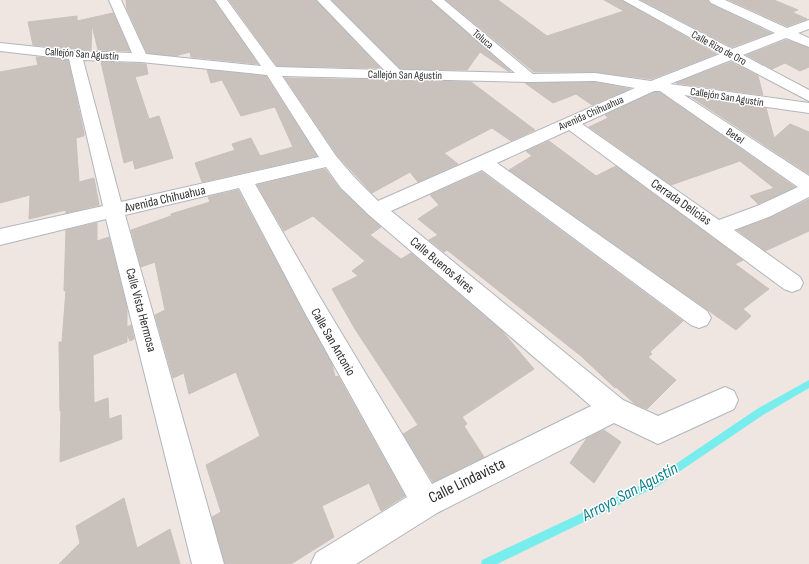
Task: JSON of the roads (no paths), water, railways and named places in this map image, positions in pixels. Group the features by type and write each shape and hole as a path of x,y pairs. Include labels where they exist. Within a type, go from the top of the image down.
{"street":[{"path":"115,0 141,58"},
{"name":"Calle Buenos Aires","path":"221,0 272,71 330,160 348,183 376,210 614,409 658,430 725,400"},
{"path":"324,0 397,75"},
{"name":"Toluca","path":"437,0 529,78"},
{"name":"Calle Rizo de Oro","path":"629,0 809,96"},
{"path":"715,0 809,43"},
{"name":"Avenida Chihuahua","path":"376,210 569,122 809,24"},
{"name":"Callejón San Agustín","path":"0,47 75,55 141,58 272,71 529,78 596,77 773,104 809,108"},
{"name":"Calle Vista Hermosa","path":"75,55 114,211 208,564"},
{"name":"Betel","path":"657,86 809,185"},
{"name":"Cerrada Delicias","path":"569,122 718,228 792,283"},
{"name":"Avenida Chihuahua","path":"0,237 330,160"},
{"path":"482,161 699,318"},
{"name":"Calle San Antonio","path":"244,180 313,306 426,502"},
{"path":"718,228 764,211 809,189"},
{"name":"Calle Lindavista","path":"327,564 426,502 614,409"}],"waterway":[{"name":"Arroyo San Agustín","path":"486,564 655,483 760,412 809,384"}]}
